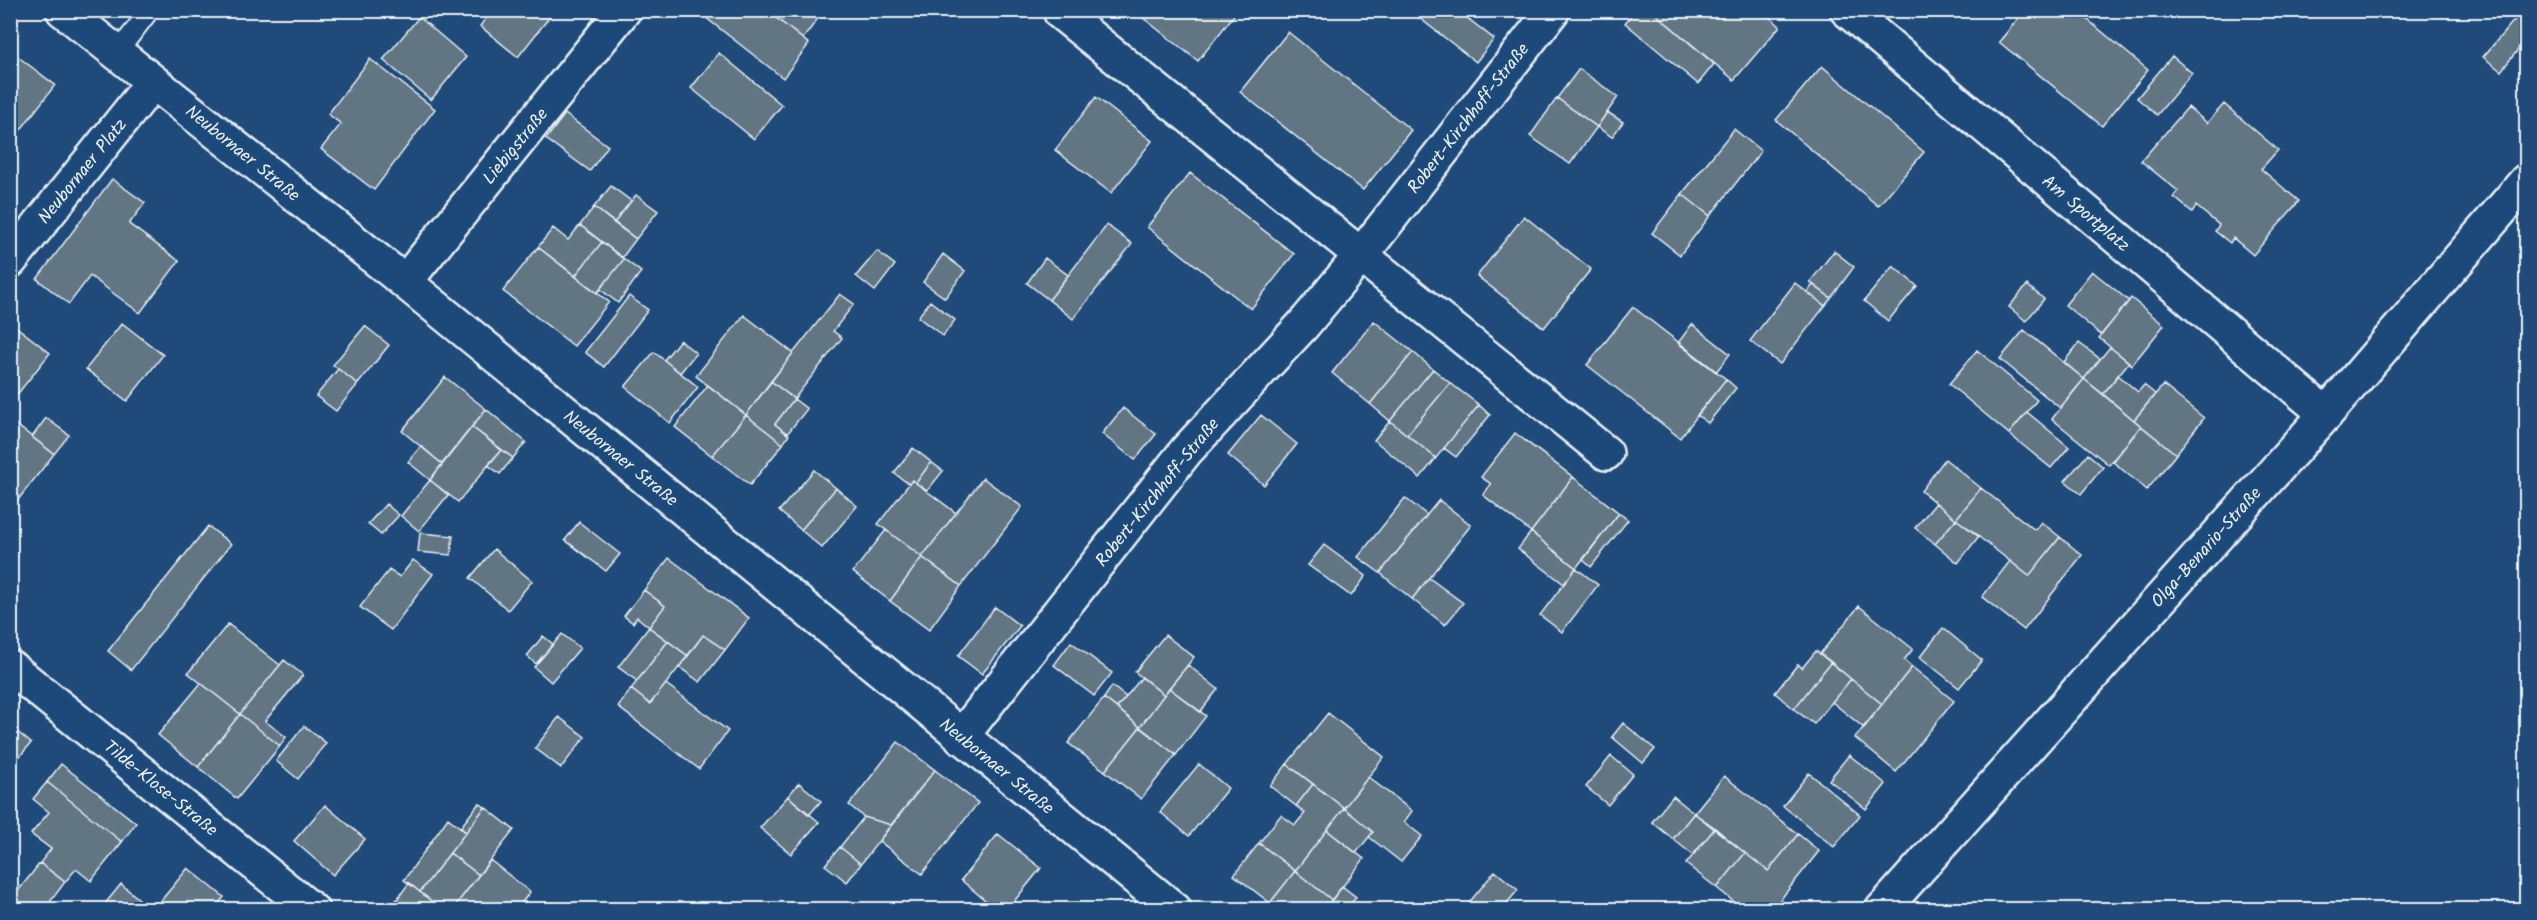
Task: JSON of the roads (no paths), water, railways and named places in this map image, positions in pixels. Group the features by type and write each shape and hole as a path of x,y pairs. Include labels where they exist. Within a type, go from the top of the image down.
{"street":[{"name":"Neubornaer Straße","path":"63,10 405,282 1175,909"},
{"name":"Liebigstraße","path":"405,282 624,10"},
{"name":"Robert-Kirchhoff-Straße","path":"961,736 1186,451 1304,324 1362,254 1553,10"},
{"name":"Am Sportplatz","path":"1847,10 2326,414"},
{"path":"1061,13 1606,453"},
{"name":"Neubornaer Platz","path":"10,261 153,82"},
{"name":"Olga-Benario-Straße","path":"1882,909 2326,414 2526,181"},
{"name":"Tilde-Klose-Straße","path":"10,667 312,909"}],"lane":[{"path":"117,53 150,10"}]}
